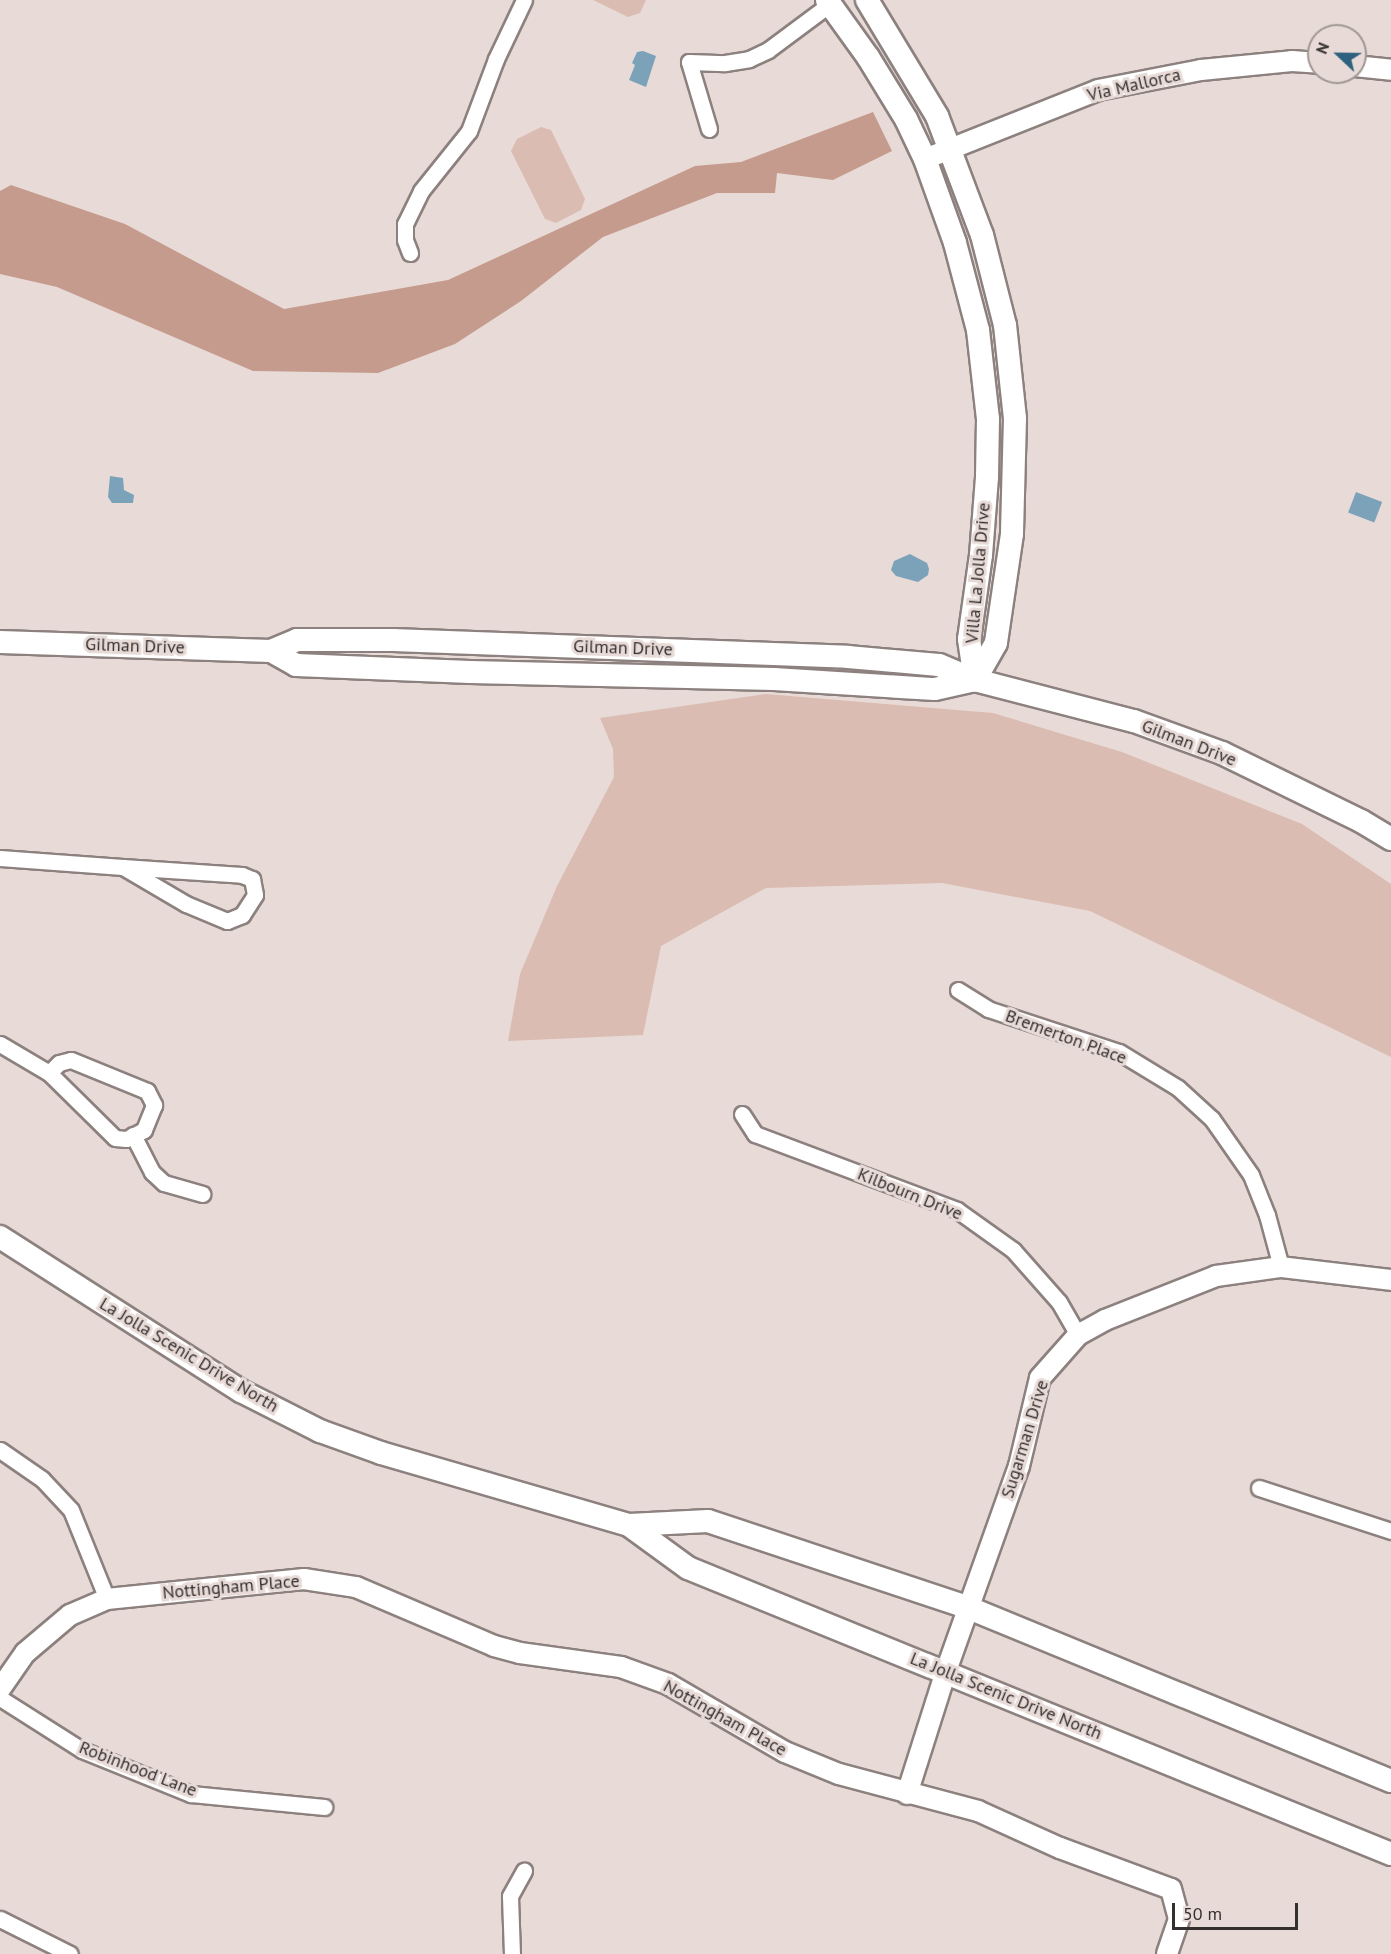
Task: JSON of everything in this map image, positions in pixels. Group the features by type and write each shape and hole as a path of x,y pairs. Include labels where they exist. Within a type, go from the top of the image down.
{"main road":[{"name":"Villa La Jolla Drive","path":"867,0 922,87 950,148 982,235 1005,325 1015,418 1012,534 996,643 975,680"},
{"name":"Villa La Jolla Drive","path":"828,2 868,57 906,119 925,159 955,243 978,330 988,420 983,533 969,639 975,680"},
{"name":"Gilman Drive","path":"0,642 271,651 297,640 393,640 848,657 939,665 975,680 1134,721 1222,753 1361,821 1391,839"},
{"name":"La Jolla Scenic Drive North","path":"0,1237 241,1391 320,1431 381,1453 629,1525 708,1521 969,1608 1391,1781"},
{"name":"La Jolla Scenic Drive North","path":"629,1525 688,1568 946,1671 1391,1854"}],"street":[{"path":"410,253 405,240 405,224 421,191 449,159 469,131 496,58 524,0"},
{"path":"709,129 689,62 725,63 749,59 768,50 828,2"},
{"name":"Via Mallorca","path":"925,159 1098,90 1201,70 1292,61 1307,62"},
{"path":"1367,67 1391,70"},
{"path":"0,858 242,875 252,879 255,895 242,915 227,921 186,904 123,867"},
{"name":"Bremerton Place","path":"958,990 988,1010 1119,1052 1178,1088 1212,1119 1251,1175 1267,1215 1281,1267"},
{"path":"0,1044 50,1072 115,1138 126,1139 133,1136 144,1130 150,1119 154,1105 147,1091 71,1060 59,1063 50,1072"},
{"name":"Kilbourn Drive","path":"742,1114 755,1134 957,1210 1013,1250 1059,1302 1078,1335"},
{"path":"133,1136 152,1172 164,1184 202,1194"},
{"name":"Sugarman Drive","path":"907,1794 946,1671 1019,1466 1040,1378 1078,1335 1105,1320 1216,1276 1281,1267 1391,1280"},
{"path":"0,1450 42,1479 71,1510 107,1599"},
{"path":"1259,1488 1391,1531"},
{"name":"Nottingham Place","path":"0,1689 25,1653 70,1615 107,1599 304,1579 356,1587 494,1647 520,1653 621,1667 668,1684 785,1752 838,1774 978,1811 1060,1848 1171,1889 1179,1919 1167,1954"},
{"name":"Robinhood Lane","path":"0,1698 82,1750 191,1794 324,1807"},
{"path":"512,1954 510,1896 525,1870"},
{"path":"0,1919 69,1954"}],"shaded area":[{"path":"593,0 646,0 640,13 628,17"},
{"path":"873,112 892,151 833,180 777,173 775,193 717,193 603,237 521,301 455,344 378,373 253,371 57,287 0,274 0,191 11,185 125,224 284,309 448,280 695,166 741,162"},
{"path":"541,127 551,130 585,199 581,210 556,223 545,219 511,151 517,139"},
{"path":"766,694 993,713 1122,752 1302,824 1391,884 1391,1057 1090,911 942,883 766,888 661,946 643,1035 508,1041 520,974 557,886 614,777 613,749 600,718"}],"water":[{"path":"643,51 656,56 646,87 629,80 637,52"},
{"path":"110,476 123,478 124,490 134,495 133,503 112,503 108,497"},
{"path":"1356,492 1382,502 1374,523 1348,513"},
{"path":"910,554 927,563 929,569 928,575 918,582 896,576 891,570 894,561"}]}
